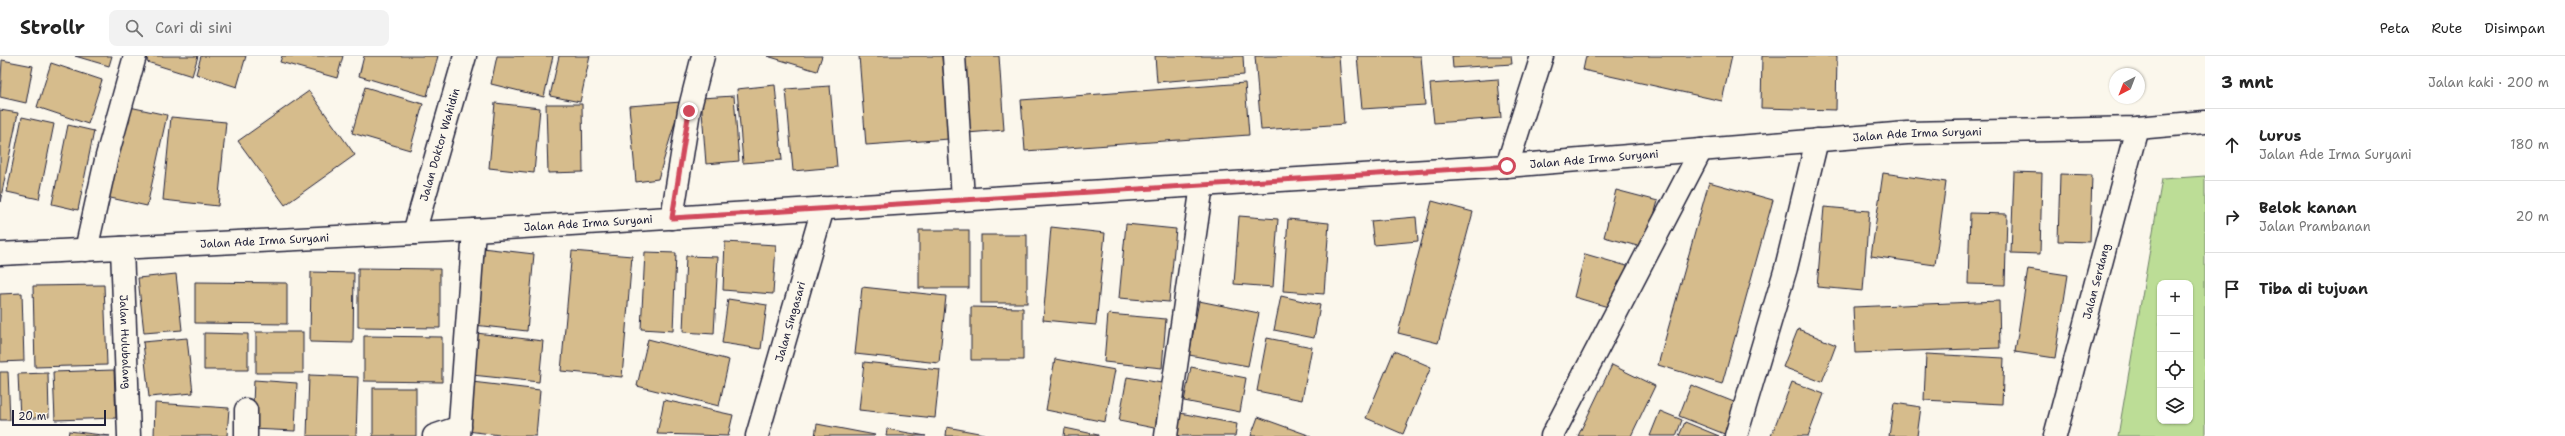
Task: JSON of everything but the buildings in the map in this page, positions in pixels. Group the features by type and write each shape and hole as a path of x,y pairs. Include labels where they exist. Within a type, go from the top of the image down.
{"street":[{"path":"86,250 106,156 135,56"},
{"name":"Jalan Doktor Wahidin","path":"414,234 465,56"},
{"path":"672,218 689,111 704,56"},
{"path":"954,56 963,199"},
{"path":"1507,166 1542,56"},
{"name":"Jalan Ade Irma Suryani","path":"0,254 414,234 1507,166 1907,133 2137,128 2205,122"},
{"name":"Jalan Serdang","path":"2055,436 2137,128"},
{"path":"1736,436 1786,268 1817,140"},
{"path":"1552,436 1701,150"},
{"path":"1166,436 1202,185"},
{"name":"Jalan Singasari","path":"757,436 822,208"},
{"path":"434,436 460,432 474,230"},
{"name":"Jalan Hulubalang","path":"122,248 129,436"},
{"path":"246,410 246,436"}],"green space":[{"path":"2205,176 2205,436 2118,436 2162,179"}],"route":[{"path":"689,111 672,218 1507,166"}]}
